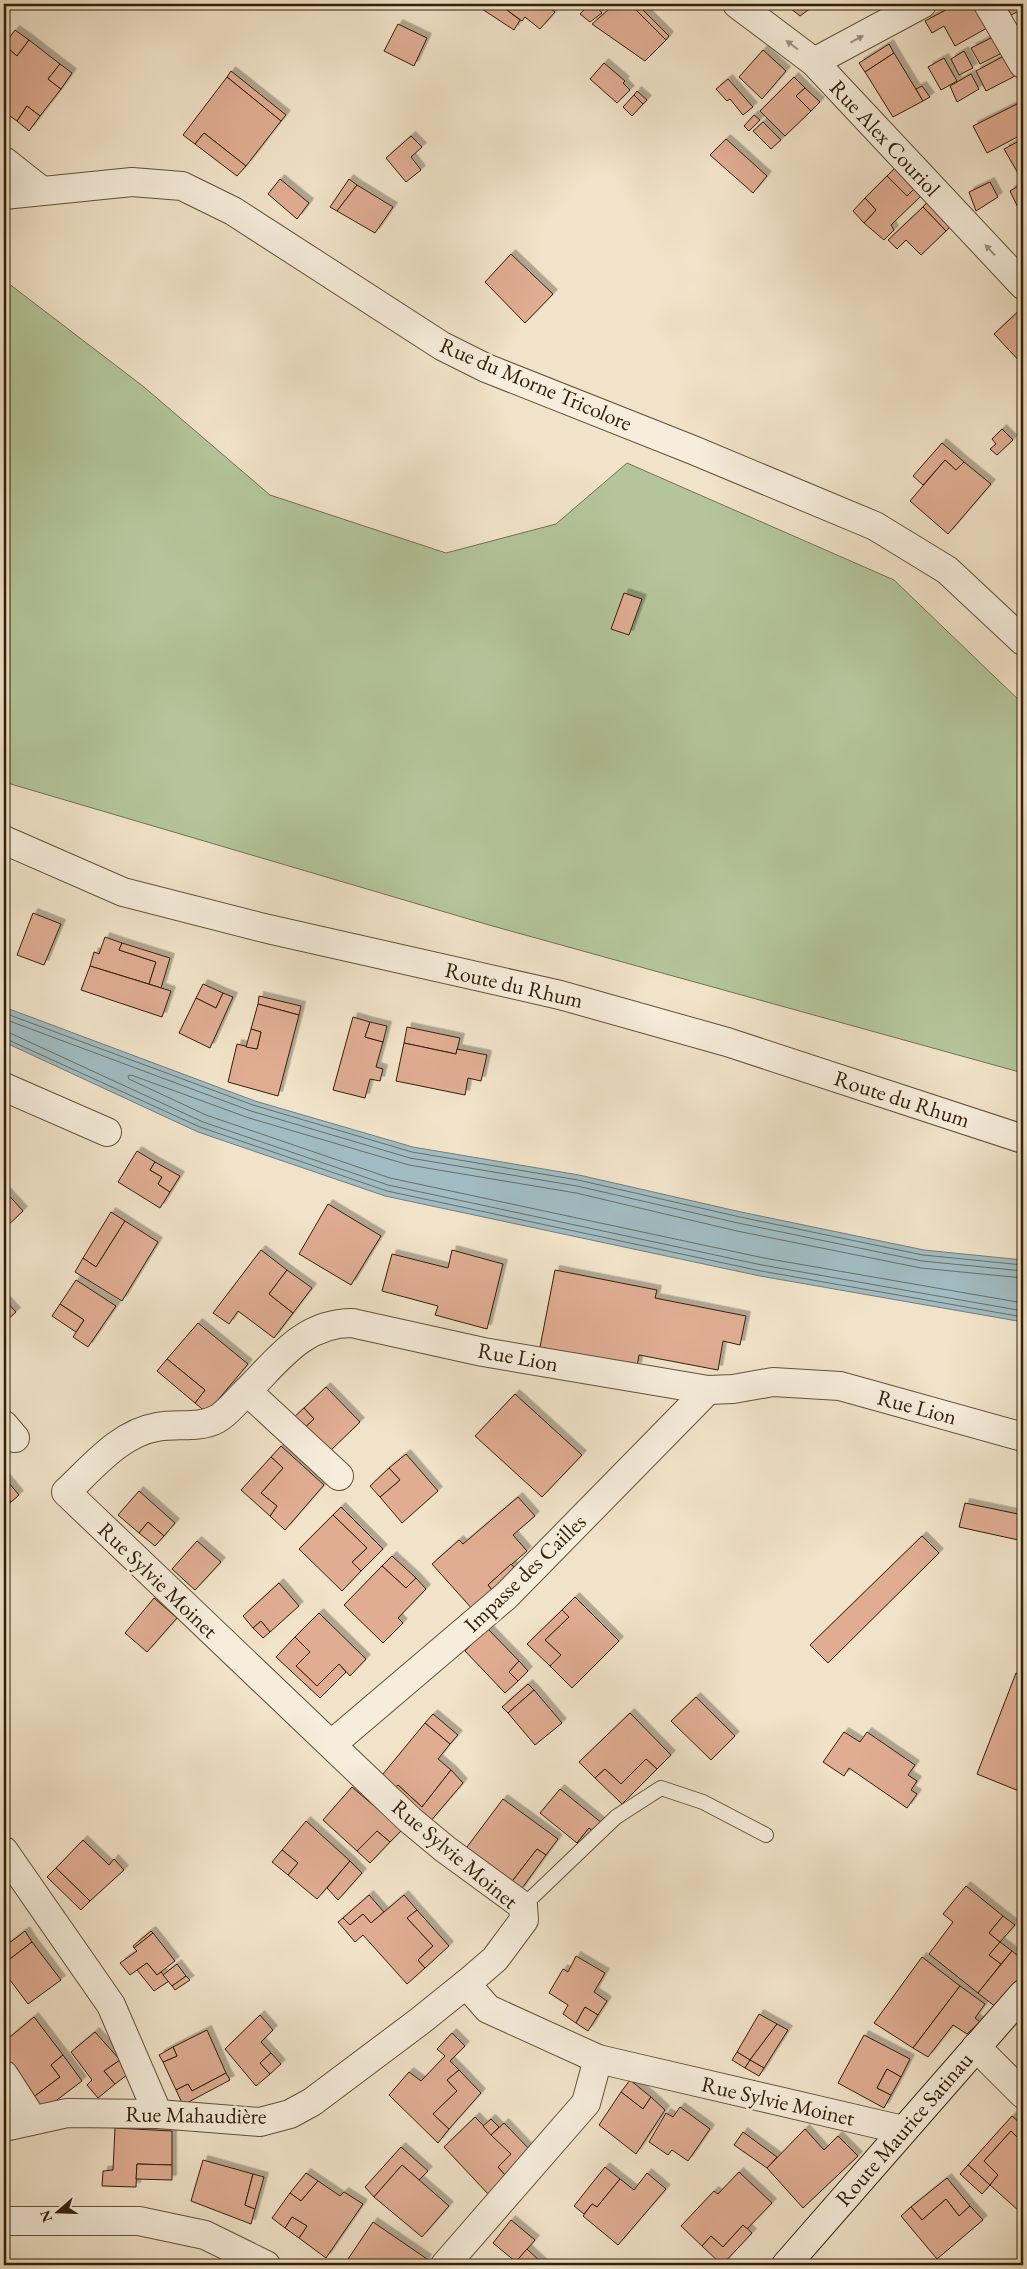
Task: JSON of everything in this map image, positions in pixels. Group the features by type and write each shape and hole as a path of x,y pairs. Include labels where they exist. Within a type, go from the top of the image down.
{"street":[{"name":"Rue Alex Couriol","path":"737,4 814,62 1023,285"},
{"path":"814,62 922,4"},
{"path":"988,4 1023,64"},
{"path":"4,161 42,190"},
{"name":"Rue du Morne Tricolore","path":"4,195 132,182 182,186 233,211 442,346 486,368 875,526 947,570 1023,641"},
{"name":"Route du Rhum","path":"4,840 123,892 268,929 560,994 727,1042 1023,1139"},
{"path":"4,1087 107,1132"},
{"name":"Rue Lion","path":"66,1492 120,1444 138,1432 159,1426 188,1427 217,1418 302,1337 318,1328 335,1323 352,1323 482,1352 708,1390 773,1382 840,1386 1023,1436"},
{"name":"Impasse des Cailles","path":"332,1744 506,1596 708,1390"},
{"path":"247,1391 338,1476"},
{"name":"Rue Sylvie Moinet","path":"66,1492 410,1820 445,1849 523,1906 524,1920 495,1959 466,1984 488,2009 598,2059 903,2130"},
{"path":"4,1850 111,2005 158,2114"},
{"name":"Rue Mahaudière","path":"4,2127 67,2113 158,2114 260,2122 290,2114 312,2102 466,1984"},
{"name":"Route Maurice Satinau","path":"786,2265 1023,1994"},
{"path":"976,2047 1023,2094"},
{"path":"445,2265 586,2103 598,2059"},
{"path":"4,2076 33,2120"},
{"path":"4,2221 139,2221 205,2235 266,2265"}],"lane":[{"path":"523,1906 616,1817 661,1788 703,1802 766,1835"}],"green space":[{"path":"4,280 144,387 270,495 446,553 556,524 627,463 894,580 1023,704 1023,1073 489,925 4,782"}],"water":[{"path":"4,1007 255,1101 413,1147 579,1175 741,1212 924,1250 1023,1260 1023,1322 760,1276 385,1196 198,1132 4,1042"}],"building":[{"path":"485,4 499,4 520,20 514,30 482,9"},
{"path":"499,4 544,4 555,12 540,29 525,17 522,21"},
{"path":"590,4 594,4 602,13 590,22 580,14"},
{"path":"615,4 630,4 666,40 645,61 592,24"},
{"path":"630,4 637,4 669,36 666,40"},
{"path":"785,4 814,4 815,5 800,16"},
{"path":"957,4 983,4 994,24 955,46 944,26 932,33 925,21"},
{"path":"1005,4 1023,4 1023,9 1011,15"},
{"path":"398,24 427,38 414,66 384,51"},
{"path":"15,30 29,40 17,56 4,45"},
{"path":"999,34 1008,50 980,64 971,48"},
{"path":"29,40 60,64 48,79 61,89 40,116 27,106 17,121 4,112 4,45 17,56"},
{"path":"889,44 894,53 865,72 859,63"},
{"path":"763,50 786,71 762,99 739,77"},
{"path":"964,51 973,68 959,75 951,59"},
{"path":"894,53 923,101 893,117 865,72"},
{"path":"1004,56 1015,76 986,91 976,71"},
{"path":"944,58 957,81 941,90 928,67"},
{"path":"604,63 625,81 623,83 630,90 617,103 590,79"},
{"path":"60,64 72,73 61,89 48,79"},
{"path":"231,71 286,115 281,121 227,77"},
{"path":"971,74 979,89 957,102 950,86"},
{"path":"227,77 281,121 246,166 204,133 195,144 183,135"},
{"path":"794,77 805,88 796,96 811,111 785,136 760,111"},
{"path":"728,79 753,107 743,115 730,99 727,101 716,89"},
{"path":"922,86 930,97 923,101 916,89"},
{"path":"805,88 820,102 811,111 796,96"},
{"path":"637,91 647,100 643,104 634,95"},
{"path":"634,95 643,104 632,116 623,107"},
{"path":"1021,102 1023,134 987,153 973,126"},
{"path":"27,106 40,116 29,131 17,121"},
{"path":"754,115 760,120 749,131 744,126"},
{"path":"763,122 781,140 771,149 753,131"},
{"path":"204,133 246,166 237,176 195,144"},
{"path":"411,136 422,147 411,157 421,170 406,182 386,158"},
{"path":"726,139 767,176 753,193 710,155"},
{"path":"1023,139 1023,182 1004,149"},
{"path":"896,167 916,187 907,196 887,176"},
{"path":"887,176 907,196 916,187 923,194 891,225 894,230 884,240 864,223 876,210 865,198"},
{"path":"280,179 309,203 297,219 268,194"},
{"path":"349,179 357,185 337,211 330,207"},
{"path":"990,182 998,197 976,211 969,192"},
{"path":"1023,183 1023,212 1021,214 1010,191"},
{"path":"357,185 393,207 375,233 337,211"},
{"path":"865,198 876,210 864,223 853,211"},
{"path":"929,200 953,224 946,231 923,207"},
{"path":"923,207 946,231 921,255 906,240 897,249 888,240"},
{"path":"511,254 553,294 525,323 485,282"},
{"path":"1023,307 1023,365 994,334"},
{"path":"1002,429 1013,440 997,455 990,449 996,444 992,439"},
{"path":"942,443 964,462 956,470 945,460 923,485 913,476"},
{"path":"945,460 956,470 964,462 991,484 948,534 910,501"},
{"path":"624,593 642,599 629,635 611,629"},
{"path":"33,913 61,924 44,965 17,955"},
{"path":"105,937 122,943 119,950 156,962 149,984 90,966 94,952 99,954"},
{"path":"122,943 170,958 161,988 149,984 156,962 119,950"},
{"path":"90,966 171,991 162,1017 81,990"},
{"path":"203,984 223,993 216,1008 196,998"},
{"path":"223,993 233,997 210,1048 179,1033 196,998 216,1008"},
{"path":"259,996 301,1006 299,1015 258,1004"},
{"path":"258,1004 299,1015 278,1096 228,1082 237,1044 257,1049 261,1032 251,1029"},
{"path":"353,1017 370,1022 365,1037 383,1042 376,1067 383,1069 380,1081 370,1079 365,1098 333,1090"},
{"path":"370,1022 387,1026 383,1042 365,1037"},
{"path":"407,1027 460,1038 456,1054 404,1043"},
{"path":"251,1029 261,1032 257,1049 246,1047"},
{"path":"404,1043 456,1054 457,1049 487,1055 481,1081 468,1078 465,1095 396,1081"},
{"path":"137,1151 155,1162 150,1170 162,1177 158,1184 170,1192 160,1208 118,1182"},
{"path":"155,1162 180,1176 170,1192 158,1184 162,1177 150,1170"},
{"path":"4,1190 23,1211 4,1229"},
{"path":"328,1204 381,1236 351,1285 299,1254"},
{"path":"111,1212 125,1221 96,1267 83,1258"},
{"path":"125,1221 158,1242 122,1301 75,1272 83,1258 96,1267"},
{"path":"261,1250 287,1270 269,1294 293,1313 274,1338 238,1311 229,1324 213,1313"},
{"path":"452,1250 503,1264 487,1329 435,1315 438,1306 382,1291 392,1254 448,1268"},
{"path":"287,1270 312,1288 293,1313 269,1294"},
{"path":"555,1270 657,1290 655,1298 746,1316 740,1345 723,1341 718,1370 639,1355 637,1367 540,1347"},
{"path":"76,1280 116,1306 88,1347 73,1337 84,1320 60,1304"},
{"path":"4,1299 16,1312 4,1323"},
{"path":"60,1304 84,1320 76,1332 52,1316"},
{"path":"198,1323 248,1364 207,1413 195,1403 205,1390 167,1359"},
{"path":"167,1359 205,1390 195,1403 157,1371"},
{"path":"326,1387 360,1422 327,1454 303,1429 314,1419 304,1408"},
{"path":"515,1394 582,1455 542,1497 475,1436"},
{"path":"304,1408 314,1419 303,1429 293,1418"},
{"path":"281,1446 324,1485 285,1530 270,1516 277,1506 261,1493 283,1468 271,1457"},
{"path":"406,1454 438,1491 402,1523 380,1497 400,1480 389,1468"},
{"path":"271,1457 283,1468 261,1493 277,1506 270,1516 241,1490"},
{"path":"389,1468 400,1480 380,1497 370,1486"},
{"path":"4,1477 19,1495 11,1502 4,1494"},
{"path":"139,1491 175,1523 164,1536 148,1522 139,1533 118,1515"},
{"path":"4,1494 11,1502 4,1508"},
{"path":"518,1497 535,1516 513,1535 527,1551 488,1585 495,1593 474,1611 432,1564 459,1540 463,1544"},
{"path":"965,1503 1023,1515 1023,1541 959,1527"},
{"path":"341,1507 383,1549 361,1571 352,1562 367,1548 333,1515"},
{"path":"333,1515 367,1548 352,1562 361,1571 342,1591 299,1549"},
{"path":"148,1522 164,1536 155,1546 139,1533"},
{"path":"922,1536 939,1553 828,1663 810,1645"},
{"path":"197,1541 221,1562 195,1590 172,1569"},
{"path":"392,1556 416,1578 406,1588 382,1566"},
{"path":"511,1564 519,1573 495,1593 488,1585"},
{"path":"382,1566 406,1588 416,1578 426,1589 398,1618 403,1623 383,1643 344,1605"},
{"path":"279,1583 299,1606 270,1632 261,1621 253,1628 243,1616"},
{"path":"575,1597 619,1641 572,1688 550,1666 561,1655 545,1640 569,1617 562,1610"},
{"path":"154,1598 177,1618 147,1652 125,1633"},
{"path":"562,1610 569,1617 545,1640 561,1655 550,1666 527,1644"},
{"path":"319,1613 366,1659 350,1676 339,1664 317,1686 296,1666 310,1652 295,1637"},
{"path":"261,1621 270,1632 263,1638 253,1628"},
{"path":"487,1628 519,1661 509,1672 518,1681 505,1693 465,1651"},
{"path":"295,1637 310,1652 296,1666 317,1686 339,1664 346,1672 320,1698 276,1657"},
{"path":"519,1661 528,1671 518,1681 509,1672"},
{"path":"1016,1673 1023,1676 1023,1780 1019,1791 977,1774"},
{"path":"528,1684 534,1690 508,1713 502,1707"},
{"path":"534,1690 562,1723 535,1745 508,1713"},
{"path":"696,1697 735,1736 711,1760 671,1721"},
{"path":"630,1713 671,1755 657,1769 646,1759 621,1784 605,1769 595,1778 579,1762"},
{"path":"433,1714 458,1735 450,1744 425,1723"},
{"path":"425,1723 450,1744 438,1759 451,1770 422,1807 398,1785 392,1792 378,1780"},
{"path":"844,1732 860,1742 867,1732 915,1765 908,1775 917,1781 911,1790 917,1794 907,1808 849,1768 844,1776 823,1762"},
{"path":"646,1759 657,1769 622,1804 595,1778 605,1769 621,1784"},
{"path":"451,1770 463,1783 429,1823 392,1792 398,1785 422,1807"},
{"path":"352,1787 402,1830 390,1842 377,1831 357,1851 323,1820"},
{"path":"560,1789 603,1824 595,1833 589,1828 577,1843 540,1813"},
{"path":"503,1799 558,1839 546,1855 537,1849 510,1884 464,1851"},
{"path":"306,1821 350,1861 317,1899 288,1875 298,1863 282,1850"},
{"path":"589,1828 595,1833 583,1848 577,1843"},
{"path":"377,1831 390,1842 370,1863 357,1851"},
{"path":"83,1840 109,1865 114,1859 124,1870 90,1901 56,1868"},
{"path":"537,1849 546,1855 520,1891 510,1884"},
{"path":"282,1850 298,1863 288,1875 272,1862"},
{"path":"350,1861 362,1873 338,1900 327,1888"},
{"path":"56,1868 90,1901 81,1910 47,1877"},
{"path":"966,1886 1003,1916 989,1933 1000,1942 989,1955 1001,1964 978,1993 929,1954 953,1922 943,1914"},
{"path":"369,1895 384,1912 371,1923 363,1914 350,1925 343,1918"},
{"path":"404,1895 417,1910 407,1918 433,1946 418,1960 425,1968 407,1984 363,1935 355,1942 338,1922 343,1918 350,1925 363,1914 371,1923"},
{"path":"417,1910 449,1946 425,1968 418,1960 433,1946 407,1918"},
{"path":"1003,1916 1015,1925 1000,1942 989,1933"},
{"path":"25,1931 32,1942 10,1959 4,1951 4,1947"},
{"path":"151,1931 153,1933 134,1948 133,1946"},
{"path":"153,1933 175,1961 157,1975 147,1963 130,1975 120,1963 137,1951 134,1948"},
{"path":"32,1942 61,1980 28,2004 4,1972 4,1951 10,1959"},
{"path":"1000,1942 1012,1951 1001,1964 989,1955"},
{"path":"1012,1951 1023,1960 1023,1976 997,2008 978,1993"},
{"path":"576,1956 605,1973 594,1992 607,2001 598,2015 585,2007 576,2023 563,2014 568,2005 549,1993 563,1969 568,1972"},
{"path":"922,1957 960,1986 913,2048 874,2023"},
{"path":"147,1963 157,1975 161,1972 169,1981 154,1991 137,1970"},
{"path":"177,1964 186,1976 172,1986 163,1975"},
{"path":"186,1976 190,1980 175,1990 172,1986"},
{"path":"960,1986 985,2004 975,2018 980,2022 967,2034 953,2025 928,2057 913,2048"},
{"path":"585,2007 598,2015 588,2031 576,2023"},
{"path":"759,2014 777,2024 750,2060 737,2052"},
{"path":"260,2015 273,2030 261,2042 271,2053 260,2063 270,2074 256,2086 225,2049"},
{"path":"34,2017 63,2055 51,2065 60,2077 31,2099 4,2062 4,2042"},
{"path":"777,2024 788,2030 764,2068 750,2060"},
{"path":"207,2030 226,2073 192,2091 188,2084 176,2090 163,2062 177,2056 173,2047"},
{"path":"95,2032 120,2060 104,2071 115,2084 98,2098 87,2085 92,2080 71,2052"},
{"path":"452,2033 465,2046 450,2061 459,2070 447,2080 457,2091 433,2114 449,2129 438,2143 389,2095 409,2072 421,2081 445,2056 437,2049"},
{"path":"864,2035 910,2059 901,2077 887,2069 877,2088 891,2095 884,2108 838,2083"},
{"path":"173,2047 177,2056 163,2062 159,2055"},
{"path":"737,2052 750,2060 745,2068 732,2060"},
{"path":"271,2053 281,2064 270,2074 260,2063"},
{"path":"63,2055 82,2081 41,2112 31,2099 60,2077 51,2065"},
{"path":"120,2060 131,2072 115,2084 104,2071"},
{"path":"750,2060 764,2068 759,2076 745,2068"},
{"path":"887,2069 901,2077 891,2095 877,2088"},
{"path":"459,2070 481,2093 449,2129 433,2114 457,2091 447,2080"},
{"path":"226,2073 230,2080 183,2105 176,2090 188,2084 192,2091"},
{"path":"630,2080 651,2097 643,2109 621,2092"},
{"path":"621,2092 643,2109 651,2097 665,2110 636,2154 599,2125"},
{"path":"680,2107 710,2129 688,2161 672,2150 668,2155 649,2142 666,2113 673,2117"},
{"path":"1012,2116 1023,2126 1023,2143 1011,2131 984,2161 998,2175 990,2185 968,2165"},
{"path":"475,2117 511,2154 498,2167 507,2177 489,2195 444,2147"},
{"path":"491,2119 499,2127 491,2135 483,2126"},
{"path":"504,2123 533,2153 507,2177 498,2167 511,2154 491,2135"},
{"path":"115,2128 172,2131 172,2165 137,2164 136,2187 102,2186 103,2171 113,2170"},
{"path":"805,2129 824,2150 838,2136 858,2156 803,2208 767,2168"},
{"path":"1011,2131 1023,2143 1023,2206 1019,2211 990,2185 998,2175 984,2161"},
{"path":"743,2132 777,2157 767,2168 734,2145"},
{"path":"401,2147 428,2171 419,2180 402,2165 374,2197 365,2187"},
{"path":"203,2160 253,2174 245,2205 255,2209 251,2224 191,2201"},
{"path":"137,2164 172,2165 172,2180 136,2179"},
{"path":"402,2165 449,2206 422,2237 374,2197"},
{"path":"968,2165 990,2185 982,2194 960,2174"},
{"path":"605,2167 620,2179 597,2207 592,2204 584,2214 574,2206"},
{"path":"739,2172 772,2203 747,2229 743,2225 723,2247 711,2236 702,2246 681,2226 714,2191 718,2194"},
{"path":"306,2173 318,2181 301,2201 290,2193"},
{"path":"647,2173 666,2189 618,2245 583,2216 592,2204 597,2207 620,2179 634,2190"},
{"path":"253,2174 264,2177 255,2209 245,2205"},
{"path":"947,2178 970,2206 959,2216 946,2199 922,2220 911,2207"},
{"path":"318,2181 340,2196 344,2192 363,2204 326,2258 299,2238 307,2226 292,2217 285,2228 272,2218 290,2193 301,2201"},
{"path":"946,2199 959,2216 970,2206 983,2220 937,2259 901,2216 911,2207 922,2220"},
{"path":"292,2217 307,2226 299,2238 285,2228"},
{"path":"511,2220 535,2240 516,2262 493,2243"},
{"path":"373,2222 427,2259 423,2265 344,2265"},
{"path":"743,2225 752,2233 722,2265 702,2246 711,2236 723,2247"},
{"path":"527,2249 544,2265 513,2265"}]}
